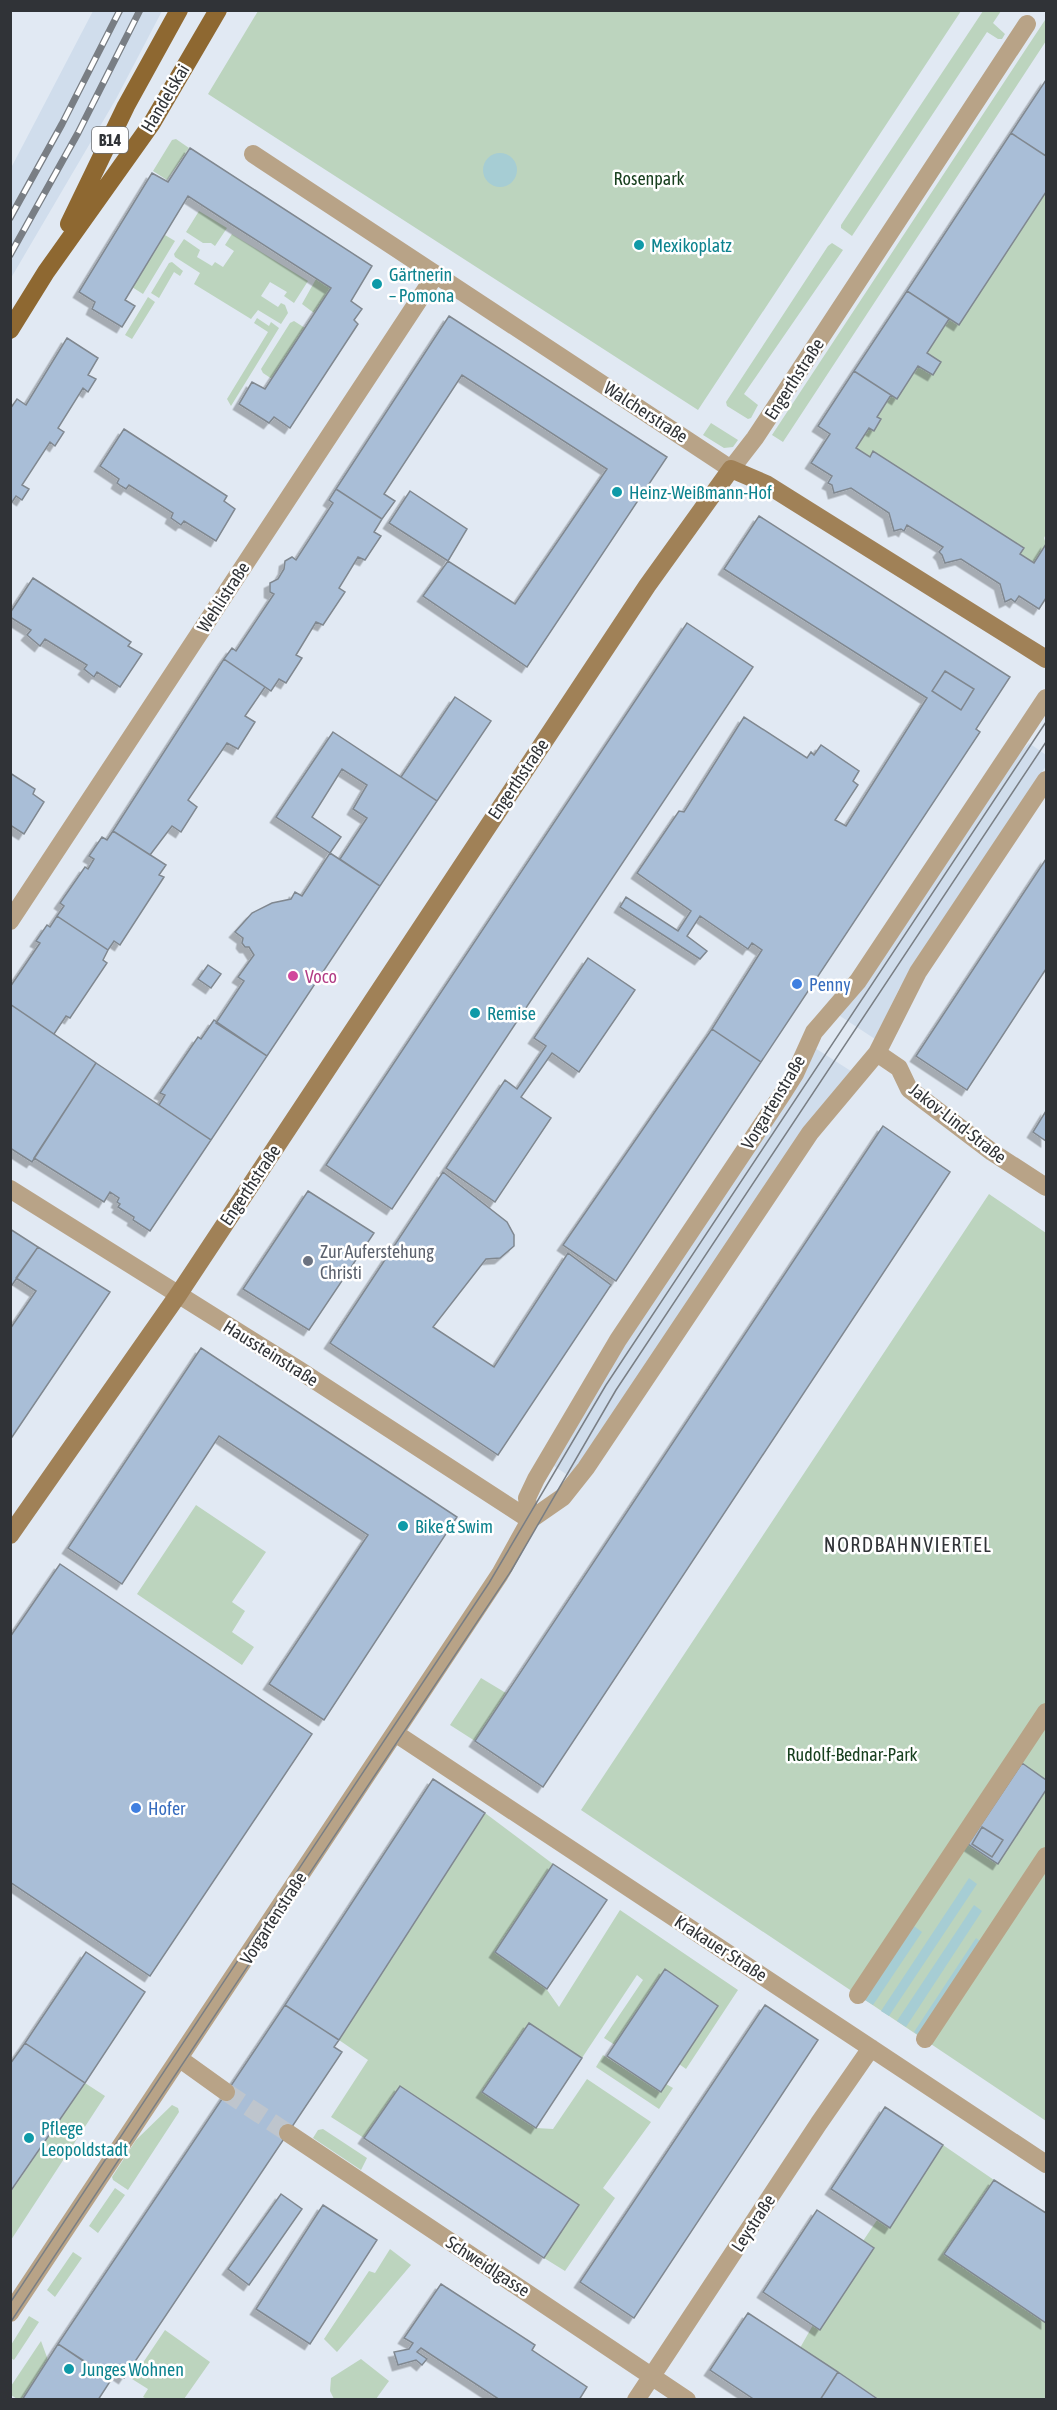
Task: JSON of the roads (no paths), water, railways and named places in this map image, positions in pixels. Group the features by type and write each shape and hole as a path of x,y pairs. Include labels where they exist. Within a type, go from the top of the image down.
{"main road":[{"name":"Handelskai","path":"46,272 126,106 179,10"},
{"name":"Handelskai","path":"10,330 46,272 152,123 218,10"}],"street":[{"name":"Engerthstraße","path":"10,1535 178,1294 634,605 730,469 755,438 1027,24"},
{"name":"Walcherstraße","path":"253,154 730,469 766,484 1047,659"},
{"name":"Wehlistraße","path":"10,921 436,274"},
{"name":"Vorgartenstraße","path":"530,1520 527,1498 536,1479 618,1340 783,1094 814,1032 858,981 1047,698"},
{"name":"Vorgartenstraße","path":"10,2313 500,1574 530,1520 563,1497 586,1468 810,1133 877,1053 918,972 1047,780"},
{"name":"Jakov-Lind-Straße","path":"877,1053 899,1068 909,1089 992,1152 1047,1187"},
{"name":"Haussteinstraße","path":"10,1189 530,1520"},
{"path":"858,1995 1047,1712"},
{"name":"Krakauer Straße","path":"395,1733 1047,2164"},
{"path":"925,2039 1047,1856"},
{"name":"Leystraße","path":"636,2400 871,2048"},
{"path":"180,2059 226,2092"},
{"name":"Schweidlgasse","path":"288,2133 687,2400"}],"tunnel":[{"path":"226,2092 288,2133"}],"tram line":[{"path":"10,2303 489,1583 606,1385 1046,722"},
{"path":"10,2323 511,1571 616,1390 1046,742"}],"railway":[{"path":"10,218 62,124 120,10"},
{"path":"10,255 78,133 140,10"}],"place":[{"name":"Mexikoplatz","path":"639,245"},
{"name":"Gärtnerin – Pomona","path":"377,284"},
{"name":"Heinz-Weißmann-Hof","path":"617,492"},
{"name":"Voco","path":"293,976"},
{"name":"Penny","path":"797,984"},
{"name":"Remise","path":"475,1013"},
{"name":"Zur Auferstehung Christi","path":"308,1261"},
{"name":"Bike & Swim","path":"403,1526"},
{"name":"Hofer","path":"136,1808"},
{"name":"Pflege Leopoldstadt","path":"29,2138"},
{"name":"Junges Wohnen","path":"69,2369"}],"district":[{"name":"NORDBAHNVIERTEL","path":"908,1544"}],"park label":[{"name":"Rosenpark","path":"649,178"},
{"name":"Rudolf-Bednar-Park","path":"852,1754"}]}
